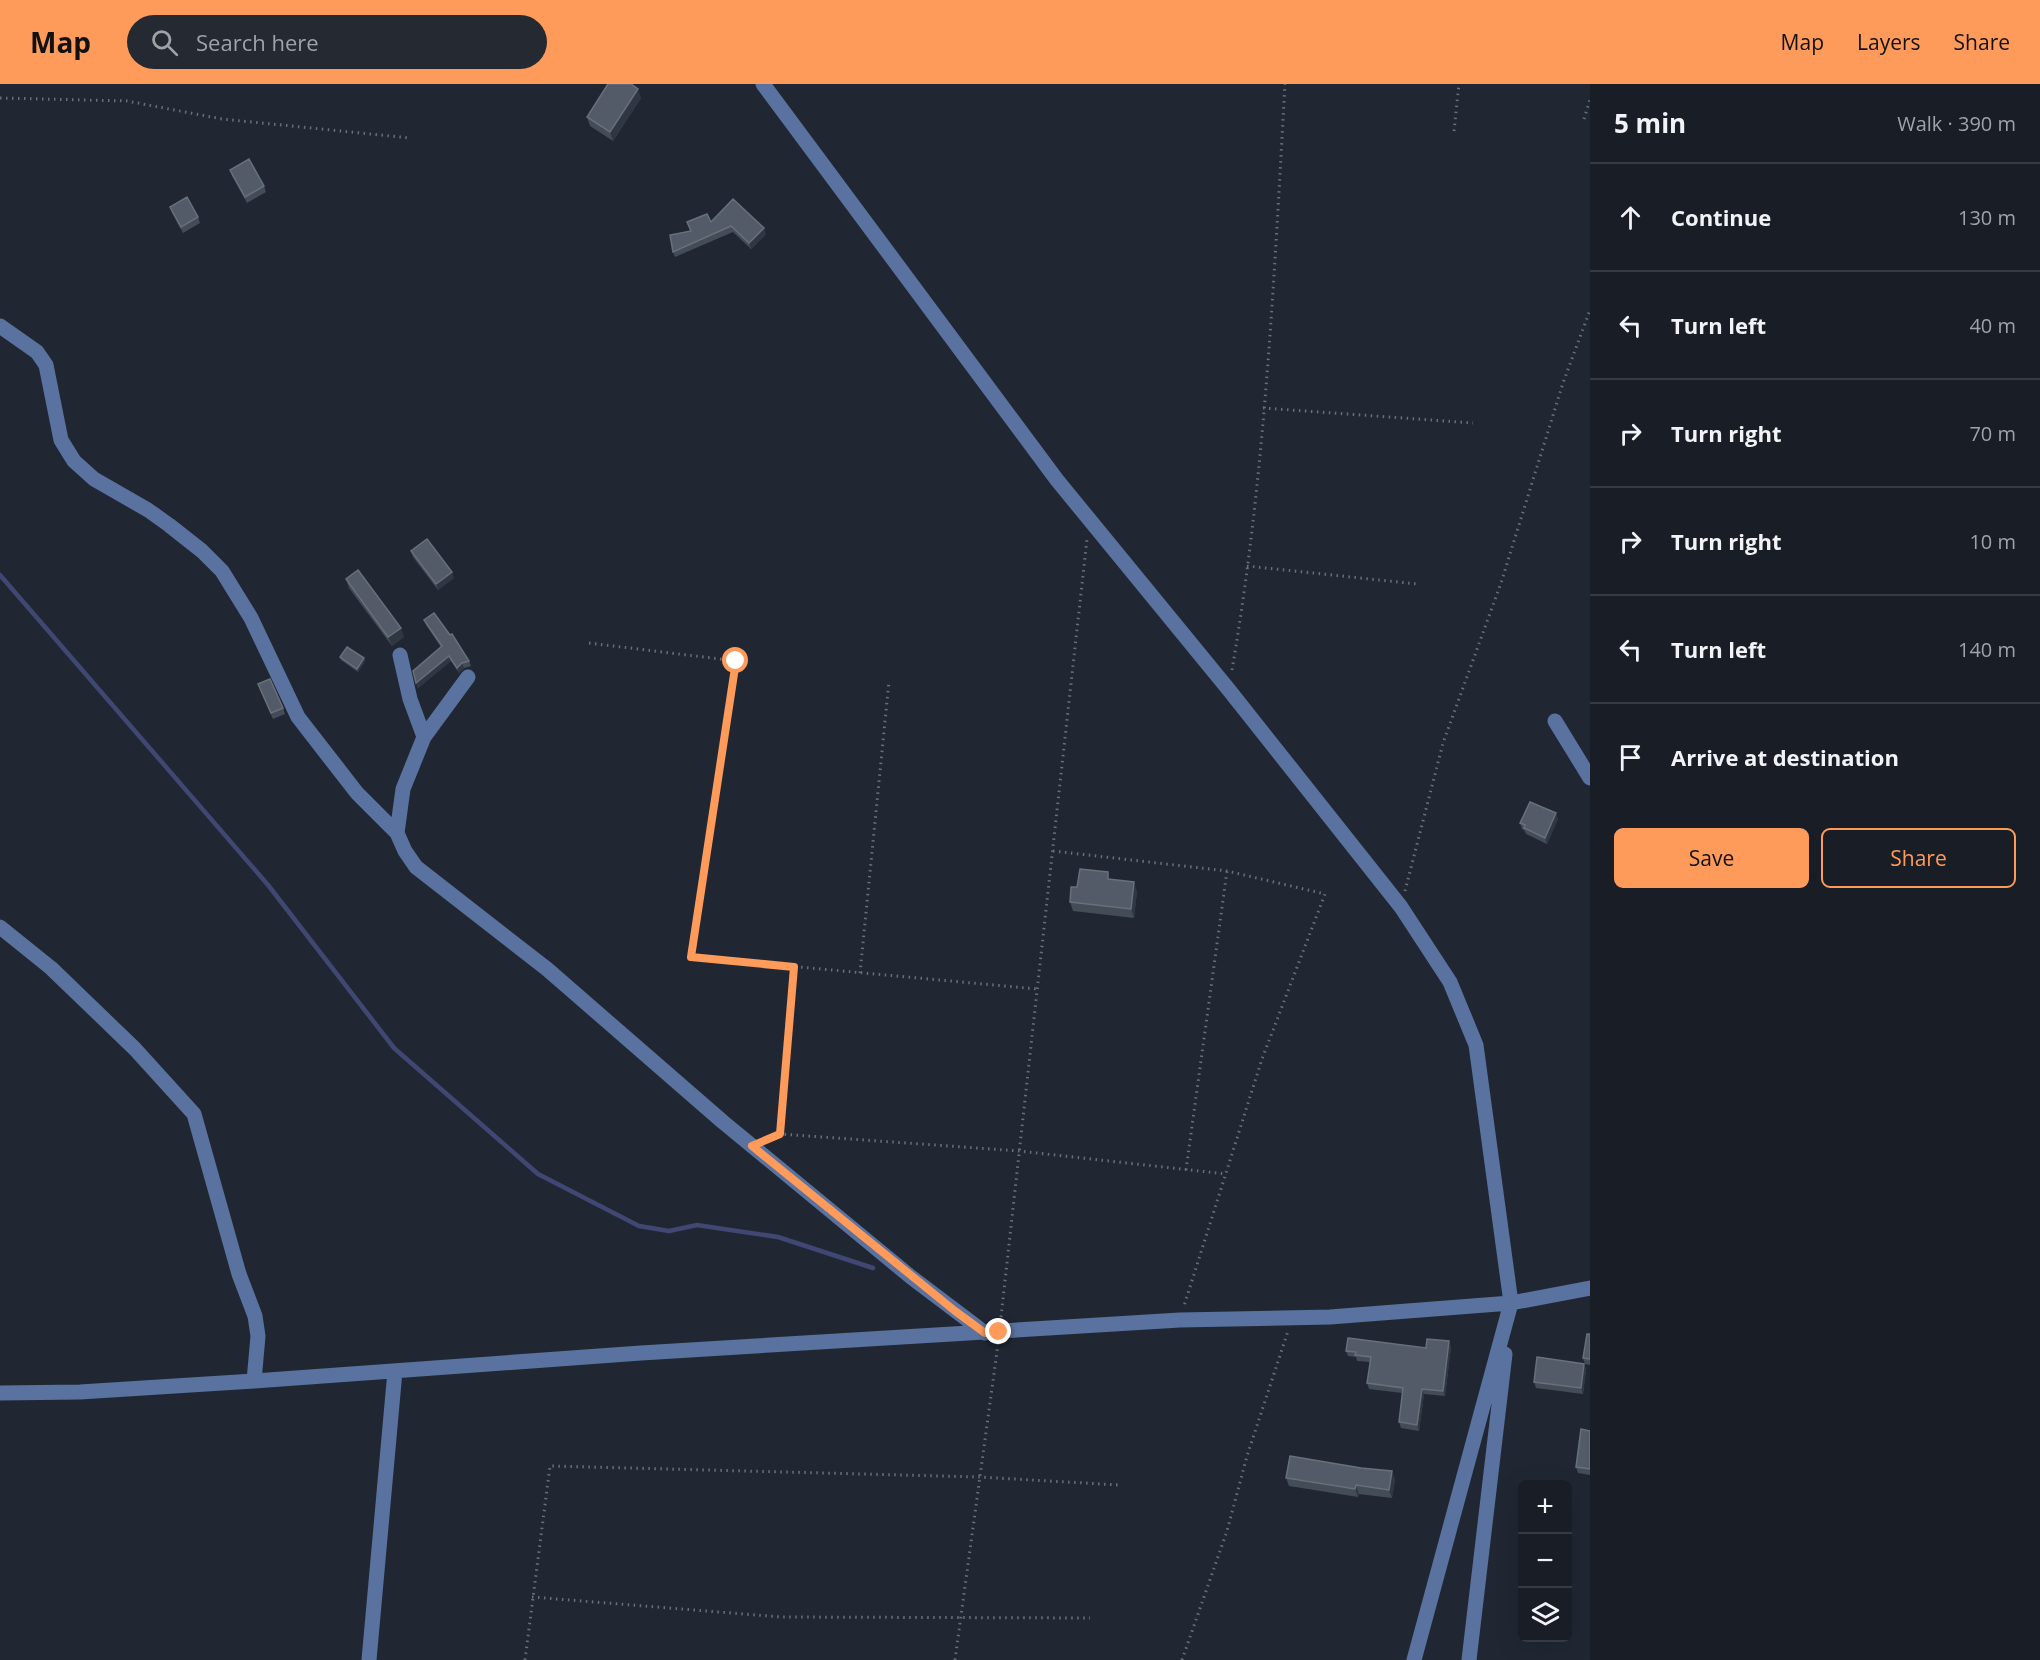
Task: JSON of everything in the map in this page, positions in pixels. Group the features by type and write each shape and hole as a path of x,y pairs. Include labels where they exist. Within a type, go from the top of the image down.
{"street":[{"path":"763,84 1050,471 1229,690 1401,907 1450,982 1476,1045 1511,1303 1468,1660"},
{"path":"0,326 37,352 46,365 61,440 74,461 94,479 148,510 169,525 202,551 222,571 251,618 298,717 357,793 397,833 416,867 547,969 670,1077 911,1277 992,1333"},
{"path":"400,655 410,699 424,737"},
{"path":"397,833 403,789 424,737 468,676"},
{"path":"1556,721 1590,778"},
{"path":"0,927 51,968 135,1049 194,1114 239,1274 255,1316 258,1336 254,1381"},
{"path":"0,1393 80,1392 842,1340 992,1333 1180,1320 1365,1315 1511,1303 1590,1288"},
{"path":"1414,1660 1511,1303"},
{"path":"369,1660 395,1371"}],"path":[{"path":"1229,690 1242,614 1272,313 1285,84"},
{"path":"1454,131 1459,84"},
{"path":"0,98 127,101 222,119 410,138"},
{"path":"1584,119 1590,99"},
{"path":"1401,907 1443,743 1501,583 1563,383 1590,310"},
{"path":"1263,408 1473,423"},
{"path":"955,1660 980,1477 992,1333 1019,1151 1089,520"},
{"path":"1247,566 1417,584"},
{"path":"589,643 736,661 691,957 1037,988"},
{"path":"860,973 889,681"},
{"path":"1053,851 1227,871 1325,894 1262,1059 1180,1320"},
{"path":"1186,1170 1227,871"},
{"path":"780,1134 794,967"},
{"path":"752,1146 780,1134 1019,1151 1226,1174"},
{"path":"1182,1660 1227,1531 1253,1434 1292,1318"},
{"path":"525,1660 550,1466 980,1477 1119,1485"},
{"path":"532,1597 782,1617 1090,1618"}],"building":[{"path":"608,84 631,84 638,89 610,132 587,117"},
{"path":"249,159 264,186 245,197 230,170"},
{"path":"187,197 198,217 181,227 170,207"},
{"path":"733,199 764,228 749,243 731,226 673,252 670,235 691,231 687,222 707,214 711,222"},
{"path":"427,539 452,572 436,584 411,551"},
{"path":"358,570 401,628 388,637 346,579"},
{"path":"434,613 450,635 452,634 469,661 457,668 449,656 416,683 413,671 442,646 424,620"},
{"path":"347,647 364,658 357,669 340,657"},
{"path":"270,679 283,708 271,713 258,684"},
{"path":"1530,802 1556,813 1545,838 1524,828 1525,825 1520,823"},
{"path":"1080,869 1108,872 1108,879 1134,882 1131,909 1070,902 1071,887 1077,887"},
{"path":"1587,1334 1590,1334 1590,1359 1583,1358"},
{"path":"1348,1338 1426,1348 1427,1339 1449,1341 1443,1391 1422,1389 1417,1425 1399,1422 1403,1388 1367,1383 1371,1357 1346,1351"},
{"path":"1537,1357 1584,1364 1581,1388 1534,1382"},
{"path":"1581,1429 1590,1431 1590,1469 1576,1467"},
{"path":"1290,1456 1392,1471 1389,1490 1356,1485 1355,1489 1286,1478"}],"waterway":[{"path":"0,575 268,885 394,1048 538,1174 639,1226 669,1231 697,1225 778,1237 873,1268"}],"route":[{"path":"736,661 691,957 794,967 780,1134 752,1146 955,1311 985,1333 999,1332"}]}
